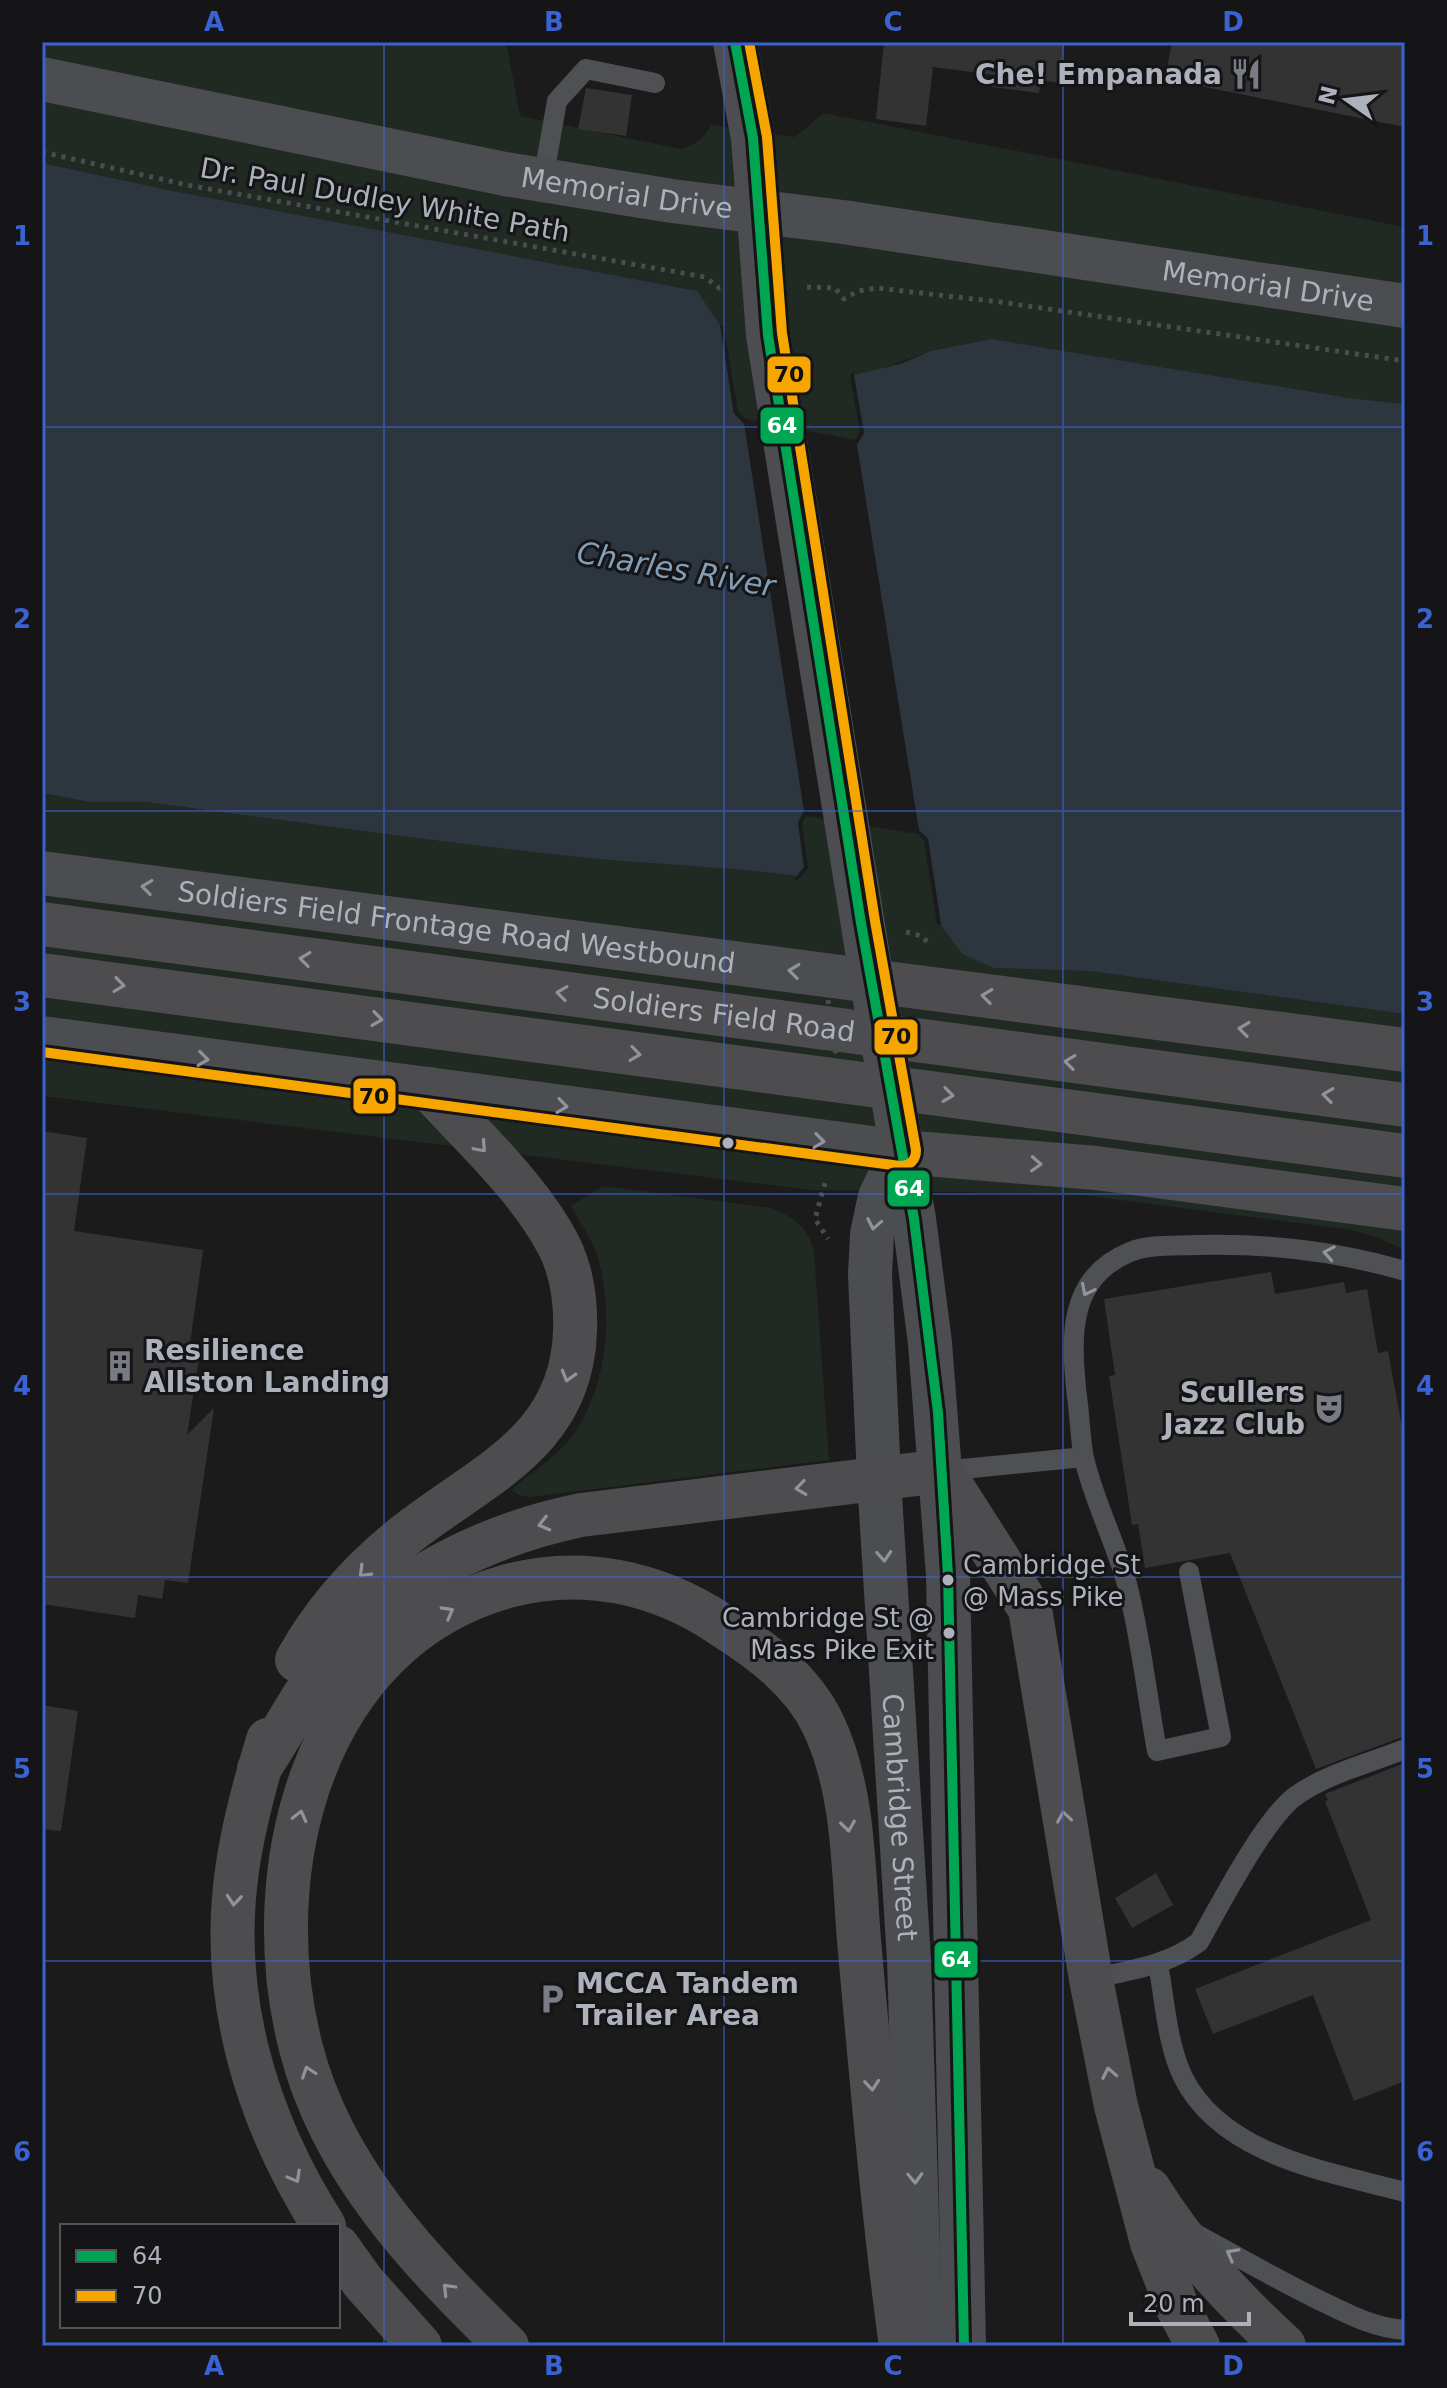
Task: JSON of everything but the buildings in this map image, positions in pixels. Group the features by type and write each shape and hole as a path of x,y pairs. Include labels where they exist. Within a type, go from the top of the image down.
{"highway":[{"name":"Soldiers Field Road","path":"42,924 1405,1105"},
{"name":"Soldiers Field Road","path":"42,975 1405,1156"},
{"path":"873,994 1405,1050"},
{"path":"323,2224 288,2164 265,2112 247,2051 236,1995 233,1912 236,1874 249,1804 288,1679 301,1653 336,1604 399,1540 521,1452 556,1407 571,1364 575,1339 575,1307 561,1250 525,1196 429,1089"},
{"path":"899,1133 984,1161 1096,1168 1405,1209"},
{"path":"259,1769 327,1663 364,1621 406,1588 480,1547 522,1529 581,1515 942,1471 1030,1609 1091,1979 1126,2149 1163,2275 1198,2346"},
{"path":"507,2345 446,2287 393,2226 356,2172 331,2127 308,2072 295,2021 286,1966 286,1896 293,1842 311,1779 340,1715 373,1672 413,1635 468,1601 514,1585 573,1577 610,1580 650,1589 709,1616 757,1650 793,1681 813,1706 828,1736 838,1766 850,1834 881,2185 907,2345"},
{"path":"1126,2149 1167,2219 1230,2295 1284,2346"},
{"path":"340,2250 363,2282 420,2346"}],"main road":[{"name":"Cambridge Street","path":"735,42 753,138 768,335 859,912 899,1133 930,1343 949,1590 964,2346"},
{"name":"Memorial Drive","path":"42,79 411,156 543,180 1405,306"},
{"name":"Soldiers Field Frontage Road Westbound","path":"42,873 873,994"},
{"path":"42,1038 429,1089 899,1133"},
{"name":"Cambridge Street","path":"899,1133 872,1234 870,1275 879,1479 909,1960 907,2345"}],"lane":[{"path":"543,180 557,101 586,69 655,83"},
{"path":"1189,1572 1221,1737 1157,1751 1127,1585 1084,1457 1073,1355 1075,1317 1094,1276 1109,1262 1132,1250 1157,1246 1239,1244 1317,1251 1405,1271"},
{"path":"942,1471 1084,1457"},
{"path":"1091,1979 1158,1964 1199,1942 1268,1827 1295,1796 1314,1785 1405,1749"},
{"path":"1158,1964 1171,2035 1184,2078 1214,2116 1240,2136 1282,2156 1405,2192"},
{"path":"1167,2219 1290,2287 1352,2316 1387,2329 1405,2330"}],"path":[{"name":"Dr. Paul Dudley White Path","path":"42,152 187,185 705,277 719,288"},
{"path":"835,288 844,299 863,290 882,288 1000,302 1405,361"},
{"path":"828,1000 844,1108"}],"shaded area":[{"path":"42,42 506,42 520,116 681,149 699,140 711,125 795,137 823,113 1405,227 1405,404 1350,398 992,339 930,351 880,369 864,433 857,445 744,423 734,414 696,291 42,163"},
{"path":"42,793 89,802 146,802 606,860 797,876 798,822 804,811 919,831 994,968 1089,971 1405,1014 1405,1250 1352,1230 1074,1194 812,1190 42,1096"},
{"path":"603,1186 772,1208 794,1220 804,1230 814,1252 829,1460 531,1497 520,1496 512,1490 569,1441 595,1391 605,1346 605,1299 597,1255 571,1206"}],"water":[{"name":"Charles River","path":"42,163 697,291 720,325 734,413 743,423 856,445 864,432 854,375 903,363 930,351 992,339 1350,398 1405,404 1405,1014 1089,971 994,968 962,954 941,925 928,839 920,831 805,811 798,822 804,868 797,876 606,860 146,802 89,802 42,793"}],"pier":[{"path":"720,325 724,326 738,412 746,419 855,440 860,432 850,376 853,371 864,433 857,445 919,830 928,839 941,925 937,924 924,841 918,834 806,816 802,823 808,868 799,879 794,880 804,867 798,822 804,811 744,423 734,414"}],"transit line":[{"name":"64","path":"735,42 753,138 768,335 861,923 914,1219 938,1413 948,1575 964,2346"},
{"name":"70","path":"42,1052 900,1166 914,1159 916,1150 875,921 782,333 767,137 749,42"}],"place":[{"name":"Che! Empanada","path":"1246,74"},
{"name":"Resilience Allston Landing","path":"120,1366"},
{"name":"Scullers Jazz Club","path":"1329,1408"},
{"name":"Cambridge St @ Mass Pike","path":"948,1580"},
{"name":"Cambridge St @ Mass Pike Exit","path":"949,1633"},
{"name":"MCCA Tandem Trailer Area","path":"552,1999"}]}
